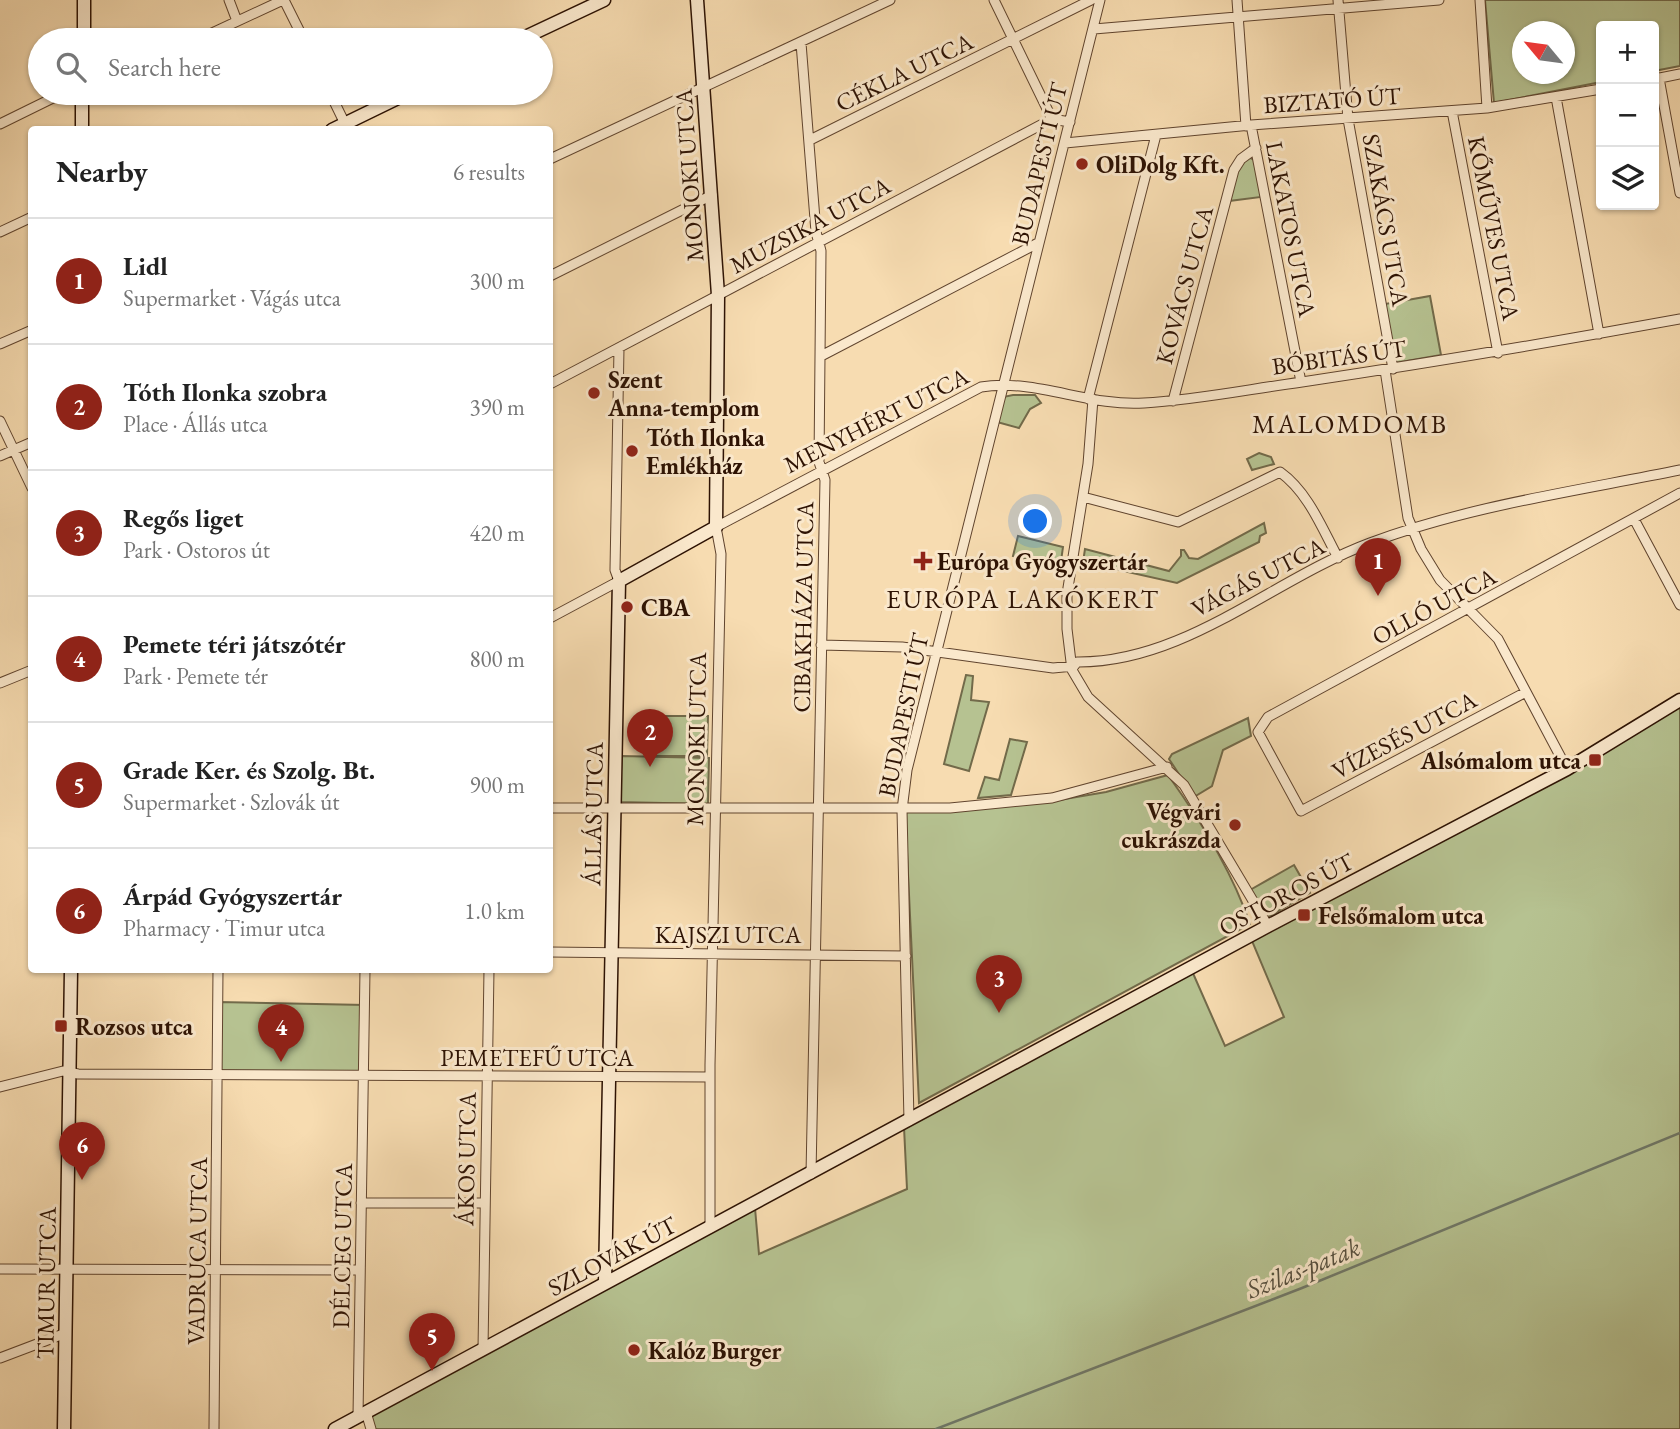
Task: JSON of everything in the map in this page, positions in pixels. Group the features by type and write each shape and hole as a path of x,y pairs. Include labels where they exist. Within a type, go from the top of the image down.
{"street":[{"path":"84,0 84,28"},
{"path":"229,0 237,21"},
{"path":"222,28 284,0 298,28"},
{"path":"544,28 604,0"},
{"name":"MONOKI UTCA","path":"697,0 718,295 716,527 721,554 712,954 710,1228"},
{"path":"553,158 890,0"},
{"path":"994,0 1052,119 1070,122"},
{"name":"CÉKLA UTCA","path":"810,140 1091,0"},
{"name":"BUDAPESTI ÚT","path":"909,1121 902,810 915,732 1100,0"},
{"name":"LAKATOS UTCA","path":"1237,0 1249,126 1256,148 1301,382"},
{"path":"1094,29 1338,4 1439,0"},
{"path":"1480,0 1488,108"},
{"name":"SZAKÁCS UTCA","path":"1338,4 1348,119 1389,370"},
{"name":"CIBAKHÁZA UTCA","path":"801,43 818,242 821,251 821,472 825,480 811,1174"},
{"path":"1659,78 1680,74"},
{"path":"1657,84 1680,193"},
{"name":"BIZTATÓ ÚT","path":"1065,143 1488,108 1596,90"},
{"path":"1556,97 1599,334"},
{"path":"0,124 39,105"},
{"path":"82,126 83,105"},
{"path":"336,105 346,126 385,105"},
{"name":"KŐMŰVES UTCA","path":"1452,111 1498,353"},
{"name":"MUZSIKA UTCA","path":"553,382 1052,119"},
{"path":"1156,135 1090,399 1083,497 1078,510 1066,594 1067,629 1074,666 1072,670 1088,697 1115,724 1167,767 1194,801 1268,926"},
{"name":"KOVÁCS UTCA","path":"1173,401 1234,170 1241,159 1256,148"},
{"path":"553,274 712,195"},
{"path":"0,232 28,220"},
{"path":"821,356 1038,243"},
{"name":"BÓBITÁS ÚT","path":"1002,384 1135,404 1173,401 1498,353 1680,318"},
{"path":"0,344 28,332"},
{"name":"ÁLLÁS UTCA","path":"605,1281 619,581 615,570 619,348"},
{"path":"1389,370 1412,527 1440,580 1498,639 1567,769"},
{"name":"MENYHÉRT UTCA","path":"553,616 981,387 1002,384"},
{"path":"0,421 28,480"},
{"path":"0,456 28,444"},
{"name":"VÁGÁS UTCA","path":"821,645 902,647 1022,666 1053,668 1074,666 1077,662 1103,662 1141,654 1177,640 1338,558 1412,527 1680,470"},
{"path":"1083,497 1178,522 1280,472 1292,480 1306,498 1338,558"},
{"path":"1680,493 1634,519 1680,606"},
{"name":"OLLÓ UTCA","path":"1301,811 1258,732 1268,717 1634,519"},
{"path":"0,683 28,672"},
{"name":"VÍZESÉS UTCA","path":"1301,811 1526,692"},
{"name":"OSTOROS ÚT","path":"909,1121 1268,926 1567,769 1680,699"},
{"path":"553,808 902,810 1052,798 1167,767"},
{"name":"KAJSZI UTCA","path":"553,952 906,956"},
{"name":"TIMUR UTCA","path":"64,1429 71,973"},
{"name":"VADRUCA UTCA","path":"214,1429 218,973"},
{"name":"DÉLCEG UTCA","path":"365,973 360,1270 362,1414 371,1429"},
{"name":"ÁKOS UTCA","path":"483,1349 489,973"},
{"path":"0,1087 69,1073 218,1074"},
{"name":"PEMETEFŰ UTCA","path":"218,1074 710,1077"},
{"name":"SZLOVÁK ÚT","path":"335,1429 605,1281 909,1121"},
{"path":"361,1203 484,1203"},
{"path":"0,1269 360,1270"},
{"path":"0,1358 66,1333"}],"green space":[{"path":"1485,0 1680,0 1680,66 1659,70 1659,21 1596,21 1596,83 1494,103"},
{"path":"1248,157 1255,160 1261,197 1229,201 1238,166"},
{"path":"1430,296 1441,355 1395,363 1385,304"},
{"path":"1035,395 1041,403 1030,409 1019,428 997,422 1003,397"},
{"path":"1259,453 1271,457 1274,464 1252,470 1247,459"},
{"path":"1264,523 1266,533 1260,536 1259,542 1177,583 1083,562 1085,549 1169,571 1181,556 1181,550 1184,550 1189,558 1198,559"},
{"path":"1018,536 1063,547 1060,568 1013,556"},
{"path":"966,675 973,676 971,700 989,702 969,771 944,764"},
{"path":"1680,700 1680,1429 372,1429 371,1415 755,1208 759,1254 907,1189 904,1127 1192,971 1225,1046 1284,1017 1252,941"},
{"path":"650,716 708,716 707,756 650,756"},
{"path":"1248,718 1251,736 1223,750 1212,786 1194,797 1169,759 1172,754"},
{"path":"1010,739 1027,742 1011,795 978,798 985,777 999,780"},
{"path":"622,756 709,758 708,804 619,802"},
{"path":"1168,775 1215,847 1250,924 919,1103 905,811 1053,801 1106,792"},
{"path":"1294,865 1310,893 1266,918 1250,890"},
{"path":"218,1002 365,1005 363,1076 217,1074"}],"waterway":[{"name":"Szilas-patak","path":"936,1429 1302,1288 1680,1133"}],"place":[{"name":"OliDolg Kft.","path":"1082,164"},
{"name":"Szent Anna-templom","path":"594,393"},
{"name":"Tóth Ilonka Emlékház","path":"632,451"},
{"name":"Európa Gyógyszertár","path":"923,561"},
{"name":"Lidl","path":"1378,596"},
{"name":"CBA","path":"627,607"},
{"name":"Alsómalom utca","path":"1595,760"},
{"name":"Tóth Ilonka szobra","path":"650,767"},
{"name":"Végvári cukrászda","path":"1235,825"},
{"name":"Felsőmalom utca","path":"1304,915"},
{"name":"Regős liget","path":"999,1013"},
{"name":"Rozsos utca","path":"61,1026"},
{"name":"Pemete téri játszótér","path":"281,1062"},
{"name":"Árpád Gyógyszertár","path":"82,1180"},
{"name":"Kalóz Burger","path":"634,1350"},
{"name":"Grade Ker. és Szolg. Bt.","path":"432,1371"}],"district":[{"name":"MALOMDOMB","path":"1350,424"},
{"name":"EURÓPA LAKÓKERT","path":"1023,599"}]}
